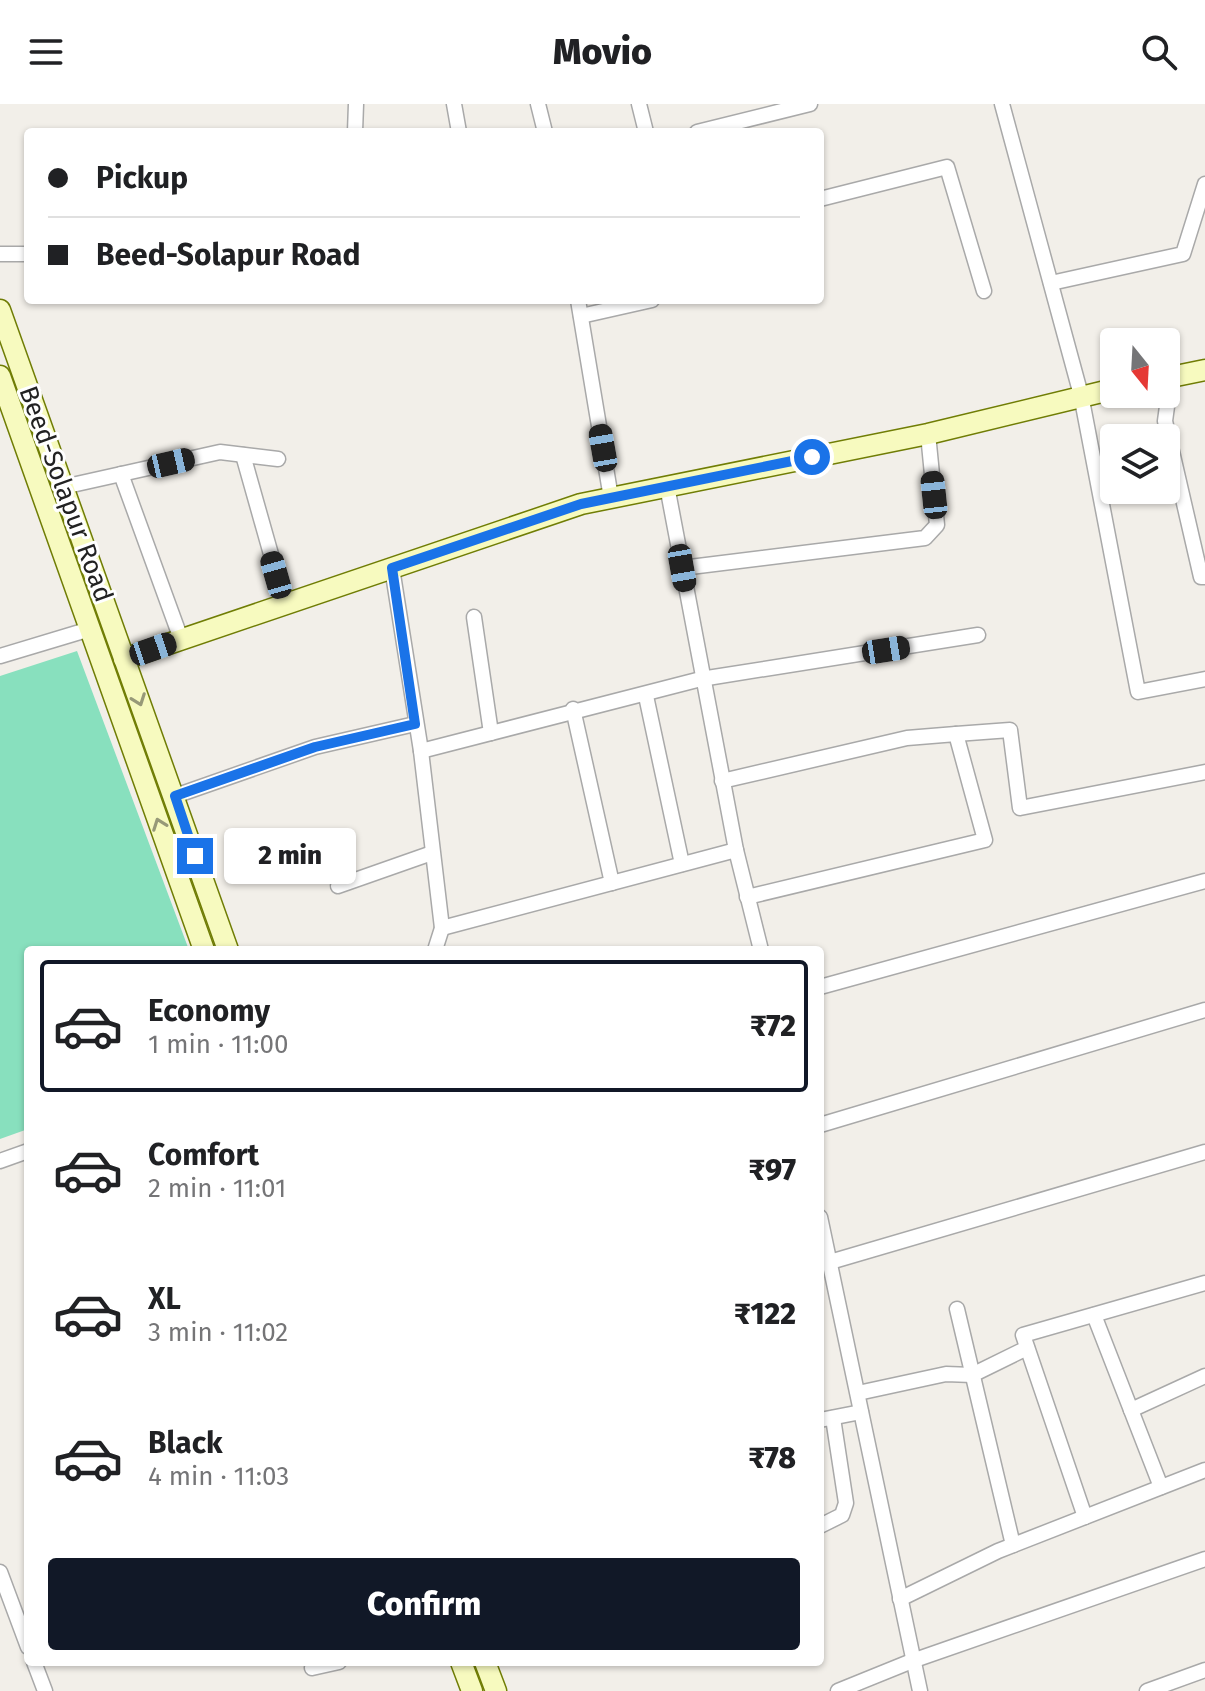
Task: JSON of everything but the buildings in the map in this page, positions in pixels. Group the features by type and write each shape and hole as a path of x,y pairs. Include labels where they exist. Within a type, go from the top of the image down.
{"main road":[{"name":"Beed-Solapur Road","path":"0,310 227,946"},
{"path":"1180,375 1205,370"},
{"name":"Beed-Solapur Road","path":"0,376 203,946"},
{"path":"124,659 581,504 928,434 1100,392"},
{"path":"463,1666 472,1691"},
{"path":"487,1666 496,1691"}],"street":[{"path":"355,128 356,104"},
{"path":"454,104 458,128"},
{"path":"538,104 544,128"},
{"path":"639,104 645,128"},
{"path":"1002,104 1081,395 1138,692 1205,679"},
{"path":"713,128 804,105"},
{"path":"824,198 947,167 984,291"},
{"path":"1051,283 1183,254 1205,184"},
{"path":"0,254 24,254"},
{"path":"579,304 611,498"},
{"path":"581,316 634,304"},
{"path":"1166,408 1165,421 1201,577 1205,577"},
{"path":"682,568 925,538 937,525 928,434"},
{"path":"63,487 220,452 278,459"},
{"path":"243,455 285,604"},
{"path":"121,474 181,639"},
{"path":"667,486 701,679 736,850 760,946"},
{"path":"392,568 421,751 442,928 436,946"},
{"path":"474,617 491,733"},
{"path":"0,656 90,629"},
{"path":"421,751 573,709 646,696 701,679 978,635"},
{"path":"646,696 682,864"},
{"path":"573,709 612,883"},
{"path":"175,796 315,747 415,724"},
{"path":"722,781 907,738 1010,730 1020,808 1205,772"},
{"path":"747,897 985,840 956,734"},
{"path":"442,928 736,850"},
{"path":"338,886 432,853"},
{"path":"824,986 1205,881"},
{"path":"824,1124 1205,1010"},
{"path":"0,1161 24,1152"},
{"path":"830,1262 1205,1152"},
{"path":"824,1235 920,1691"},
{"path":"1085,1517 1023,1335 1205,1283"},
{"path":"957,1309 1013,1545"},
{"path":"1094,1315 1161,1487"},
{"path":"858,1393 946,1374 972,1375 1027,1348"},
{"path":"1131,1410 1205,1376"},
{"path":"824,1524 842,1515 846,1503 826,1419 861,1412"},
{"path":"900,1599 1013,1545 1205,1470"},
{"path":"838,1691 912,1661 1205,1559"},
{"path":"0,1572 24,1636"},
{"path":"36,1666 45,1691"},
{"path":"312,1668 321,1666"},
{"path":"1147,1691 1205,1670"}],"green space":[{"path":"77,651 188,946 24,946 24,1130 0,1139 0,676"}],"route":[{"path":"195,856 175,796 315,747 415,724 392,568 581,504 812,457"}]}
